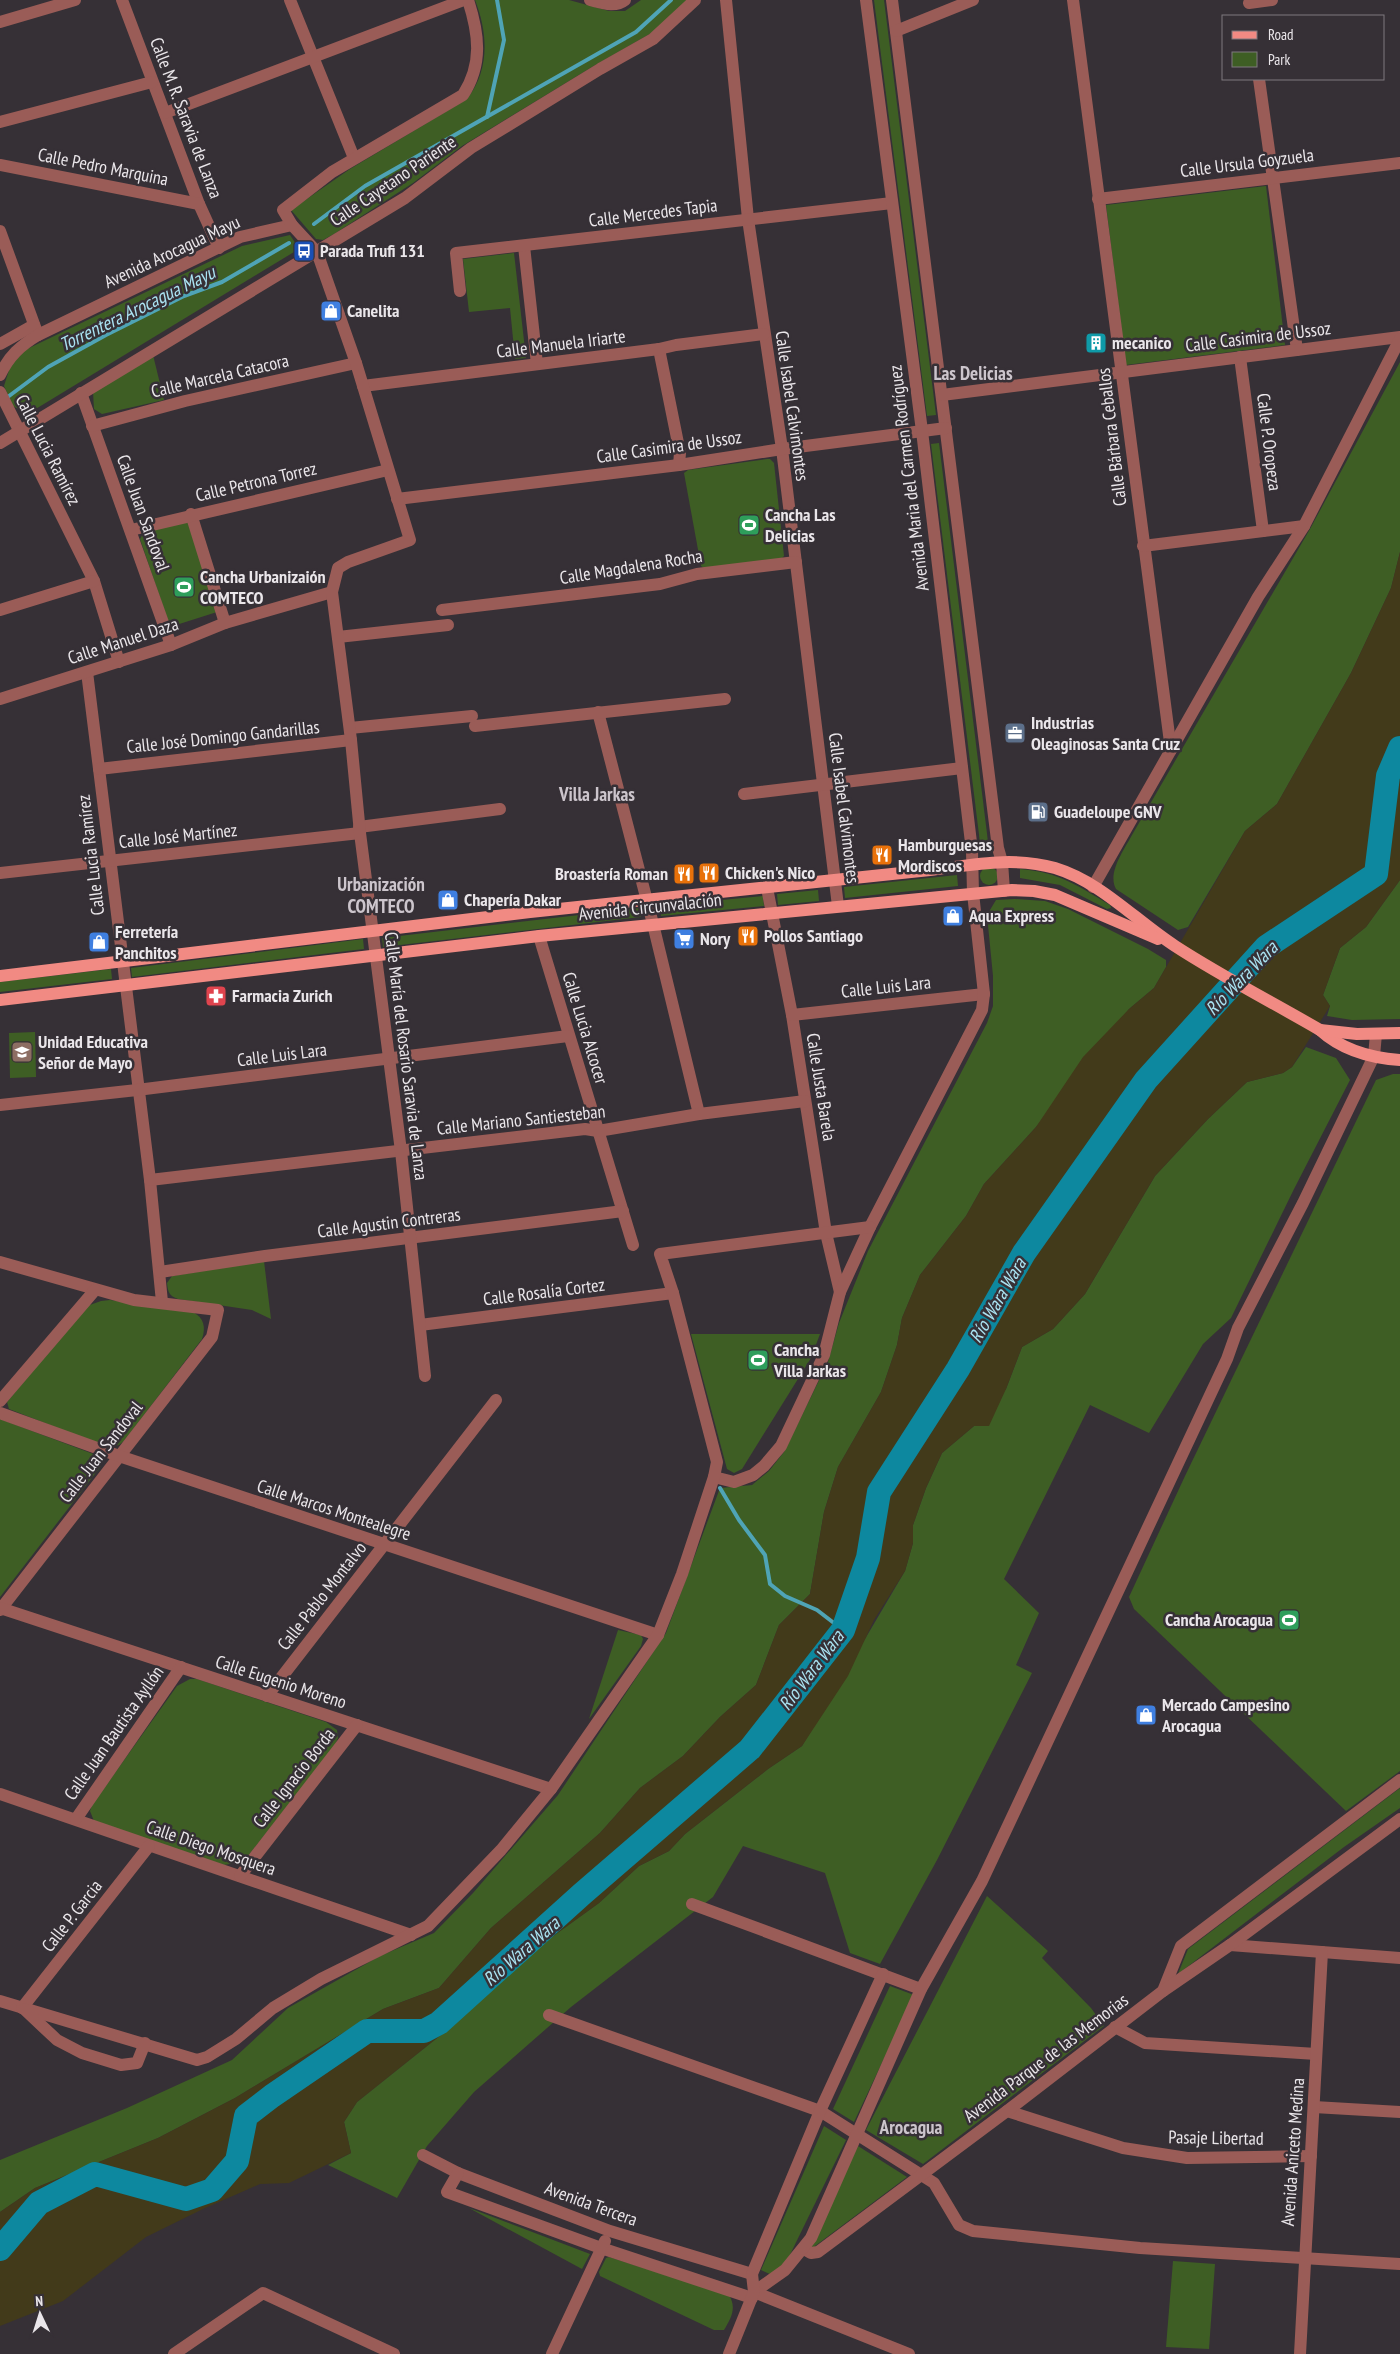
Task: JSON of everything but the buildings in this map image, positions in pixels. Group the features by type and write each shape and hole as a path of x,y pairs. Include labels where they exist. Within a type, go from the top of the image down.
{"main road":[{"name":"Avenida Circunvalación","path":"0,976 973,864 1030,863 1074,875 1114,900 1174,946 1320,1030 1333,1042 1374,1056 1400,1060"},
{"name":"Avenida Circunvalación","path":"0,1000 539,936 973,893 1034,891 1055,895 1102,917 1174,946"},
{"name":"Avenida Circunvalación","path":"1320,1030 1376,1034 1400,1033"}],"street":[{"path":"0,22 75,0"},
{"path":"123,2 136,0"},
{"path":"290,0 311,57 354,158"},
{"path":"165,113 464,0"},
{"path":"332,592 338,568 348,562 410,540 356,363 316,252 283,210 332,172 463,95 471,83 479,52 475,20 468,0"},
{"path":"590,0 609,5 623,3 625,0"},
{"name":"Calle Cayetano Pariente","path":"0,442 405,198 472,148 600,69 653,39 695,0"},
{"name":"Calle Isabel Calvimontes","path":"726,0 748,220 782,449 838,906"},
{"name":"Avenida Maria del Carmen Rodríguez","path":"866,0 922,431 973,864 973,893 984,994"},
{"path":"892,0 998,848 1002,862 1004,892"},
{"path":"896,31 973,0"},
{"name":"Calle Bárbara Ceballos","path":"1073,0 1171,750"},
{"path":"1250,15 1249,2 1272,0"},
{"name":"Calle M. R. Saravia de Lanza","path":"123,2 199,204 219,248"},
{"path":"1259,80 1298,350"},
{"path":"0,122 152,82"},
{"name":"Calle Ursula Goyzuela","path":"1098,199 1400,163"},
{"name":"Calle Pedro Marquina","path":"0,165 199,204"},
{"name":"Calle Mercedes Tapia","path":"460,291 456,254 892,203"},
{"path":"0,231 36,330 0,344"},
{"name":"Avenida Arocagua Mayu","path":"0,374 6,362 36,330 240,237 299,232"},
{"path":"524,246 537,364"},
{"name":"Calle Manuela Iriarte","path":"363,386 660,349 676,345 764,334"},
{"path":"1093,887 1258,596 1304,526 1400,338"},
{"name":"Calle Casimira de Ussoz","path":"942,395 1400,338"},
{"path":"660,349 680,453 679,465"},
{"name":"Calle P. Oropeza","path":"1240,357 1263,531"},
{"name":"Calle Marcela Catacora","path":"92,426 185,401 356,363"},
{"name":"Calle Lucia Ramírez","path":"0,392 94,581 119,662"},
{"name":"Calle Juan Sandoval","path":"81,393 171,645"},
{"name":"Calle Casimira de Ussoz","path":"397,499 679,465 782,449 946,428"},
{"name":"Calle Petrona Torrez","path":"131,530 191,514 388,470"},
{"path":"191,514 225,623"},
{"path":"1143,546 1304,526"},
{"name":"Calle Magdalena Rocha","path":"442,610 660,584 697,574 796,562"},
{"path":"0,610 94,581"},
{"name":"Calle Manuel Daza","path":"0,699 171,645 225,623 332,592"},
{"name":"Calle María del Rosario Saravia de Lanza","path":"332,592 401,1151 425,1376"},
{"path":"338,637 448,625"},
{"name":"Calle Lucia Ramírez","path":"87,672 137,1090 150,1180 162,1302"},
{"name":"Calle José Domingo Gandarillas","path":"99,769 350,734 725,699"},
{"path":"598,712 653,924 699,1114"},
{"path":"744,794 962,768"},
{"name":"Calle José Martínez","path":"0,873 360,830 500,809"},
{"name":"Calle Justa Barela","path":"767,888 792,1015 826,1233 840,1292"},
{"name":"Calle Lucia Alcocer","path":"539,936 633,1245"},
{"path":"714,1477 734,1482 753,1476 781,1446 824,1355 840,1292 870,1227 982,1010 984,994"},
{"name":"Calle Luis Lara","path":"792,1015 984,994"},
{"path":"753,2295 775,2279 804,2249 811,2238 920,1989 982,1881 1227,1359 1238,1328 1303,1204 1374,1056 1376,1034"},
{"name":"Calle Luis Lara","path":"0,1105 137,1090 568,1036"},
{"name":"Calle Mariano Santiesteban","path":"150,1180 585,1129 598,1131 699,1114 805,1101"},
{"name":"Calle Agustin Contreras","path":"160,1272 623,1211"},
{"path":"0,2001 197,2060 207,2057 236,2039 273,2008 313,1984 428,1926 501,1850 551,1789 658,1634 682,1574 714,1477 717,1462 673,1293 660,1254 870,1227"},
{"path":"0,1262 134,1300 162,1302"},
{"path":"0,1401 95,1290"},
{"name":"Calle Rosalía Cortez","path":"420,1325 673,1293"},
{"name":"Calle Juan Sandoval","path":"1,1609 212,1337 218,1310 162,1302"},
{"name":"Calle Pablo Montalvo","path":"267,1696 496,1400"},
{"name":"Calle Marcos Montealegre","path":"0,1414 384,1545 658,1634"},
{"name":"Calle Eugenio Moreno","path":"1,1609 551,1789"},
{"name":"Calle Juan Bautista Ayllón","path":"76,1819 181,1667"},
{"name":"Calle Ignacio Borda","path":"240,1876 357,1725"},
{"path":"1163,1990 1180,1946 1400,1780"},
{"name":"Calle Diego Mosquera","path":"0,1794 411,1935"},
{"name":"Avenida Parque de las Memorias","path":"804,2249 811,2253 818,2252 1008,2111 1163,1990 1230,1945 1400,1819"},
{"name":"Calle P. Garcia","path":"22,2008 149,1846"},
{"path":"692,1904 920,1989"},
{"path":"1230,1945 1400,1958"},
{"name":"Avenida Aniceto Medina","path":"1300,2354 1322,1952"},
{"path":"728,2354 753,2295 752,2274 820,2111 883,1974"},
{"path":"22,2008 57,2040 82,2053 120,2065 137,2063 145,2043"},
{"path":"549,2015 820,2111 934,2183 959,2225 972,2231 1140,2248 1400,2264"},
{"path":"1115,2027 1145,2044 1316,2054"},
{"path":"1314,2107 1400,2112"},
{"name":"Pasaje Libertad","path":"1008,2111 1123,2148 1188,2158 1311,2156"},
{"name":"Avenida Tercera","path":"423,2155 458,2174 610,2231 752,2274"},
{"path":"458,2174 447,2192 602,2248 753,2295 909,2354"},
{"path":"552,2354 610,2231"},
{"path":"174,2354 263,2293 394,2354"}],"green space":[{"path":"475,0 569,0 609,11 625,11 641,0 687,0 655,31 462,146 413,183 334,234 323,240 316,239 291,210 350,169 467,99 480,76 483,64 484,38"},
{"path":"874,0 884,0 936,415 927,416"},
{"path":"1266,186 1285,345 1126,365 1106,205"},
{"path":"290,235 298,247 294,252 34,410 26,413 13,406 4,386 10,367 25,350 242,246"},
{"path":"514,253 526,358 515,359 510,308 469,312 463,259"},
{"path":"153,355 164,400 102,414 94,409 93,392"},
{"path":"1400,362 1400,552 1391,588 1351,673 1277,804 1245,831 1188,927 1178,930 1116,889 1114,883 1115,869 1121,854 1310,529"},
{"path":"939,443 989,850 981,851 931,444"},
{"path":"767,459 774,463 784,556 781,559 704,568 701,566 684,473 688,470"},
{"path":"182,522 188,523 217,612 173,626 169,624 140,539 144,532"},
{"path":"989,867 995,870 998,876 995,882 989,885 983,882 980,876 983,870"},
{"path":"1020,869 1046,873 1068,881 1110,905 1111,908 1107,909 1060,885 1020,878"},
{"path":"957,875 958,886 845,898 844,887"},
{"path":"1400,880 1400,1019 1352,1020 1327,1016 1330,1006 1323,995 1340,948 1366,927"},
{"path":"818,890 819,901 778,905 777,894"},
{"path":"763,896 764,906 661,916 660,906"},
{"path":"996,900 1045,901 1068,909 1148,949 1166,960 1166,967 1154,988 1129,1009 1036,1127 984,1184 966,1216 920,1275 902,1318 897,1345 881,1392 838,1467 824,1512 810,1594 779,1625 756,1685 720,1717 683,1756 640,1788 600,1833 491,1928 439,1988 383,2009 235,2098 158,2138 35,2188 0,2212 0,2160 127,2108 232,2060 288,2008 380,1956 434,1933 473,1893 558,1795 666,1633 720,1488 752,1485 769,1471 784,1452 828,1362 839,1323 868,1251 987,1023 993,1006 993,976 987,915"},
{"path":"640,908 641,917 383,947 382,938"},
{"path":"363,939 364,949 132,977 131,968"},
{"path":"111,969 112,979 0,992 0,982"},
{"path":"35,1032 36,1077 10,1078 9,1033"},
{"path":"1306,1047 1336,1058 1350,1080 1231,1318 1203,1344 1149,1433 1090,1405 1004,1579 1039,1613 1016,1665 1032,1673 937,1860 880,1964 850,1953 825,1873 743,1846 713,1897 571,2007 474,2092 427,2146 397,2198 328,2165 351,2153 344,2122 357,2102 457,2022 495,1978 599,1903 639,1866 669,1851 685,1834 768,1769 802,1746 905,1571 913,1543 913,1525 926,1488 942,1453 974,1426 1006,1389 1022,1347 1053,1329 1085,1294 1155,1176 1208,1119 1247,1082 1283,1073 1292,1067"},
{"path":"1393,1074 1400,1074 1400,1771 1346,1811 1134,1609 1129,1597 1185,1476 1376,1080"},
{"path":"264,1261 271,1319 252,1310 178,1299 171,1295 169,1291 167,1283 172,1276"},
{"path":"110,1300 193,1312 200,1317 204,1327 202,1339 124,1441 119,1445 109,1448 9,1409 7,1402 87,1306"},
{"path":"691,1334 820,1334 811,1358 742,1469 734,1473 727,1469"},
{"path":"0,1419 96,1455 101,1462 101,1466 0,1597"},
{"path":"618,1630 641,1635 643,1639 641,1646 589,1719"},
{"path":"190,1679 197,1679 326,1722 337,1730 338,1738 334,1747 248,1856 240,1862 224,1865 94,1821 90,1811 92,1805 177,1686"},
{"path":"1400,1788 1400,1808 1344,1847 1178,1974 1188,1949"},
{"path":"987,1896 1048,1951 1042,1958 1091,2008 1104,2026 923,2164 866,2130"},
{"path":"890,1986 914,1995 854,2122 833,2109"},
{"path":"824,2126 846,2140 783,2269 774,2276 761,2270"},
{"path":"858,2146 907,2177 807,2252"},
{"path":"469,2208 590,2254 582,2269"},
{"path":"609,2257 729,2295 733,2309 724,2330 714,2330 600,2276 599,2272 606,2258"},
{"path":"1173,2261 1215,2264 1209,2349 1166,2347"}],"sand":[{"path":"1400,552 1400,880 1366,927 1340,948 1323,995 1330,1006 1292,1067 1283,1073 1247,1082 1208,1119 1155,1176 1085,1294 1053,1329 1022,1347 989,1426 974,1426 942,1453 926,1488 913,1525 913,1543 905,1571 874,1620 848,1676 802,1746 768,1769 685,1834 669,1851 639,1866 599,1903 495,1978 457,2022 357,2102 344,2122 351,2153 289,2183 260,2184 146,2237 63,2301 0,2326 0,2212 35,2188 158,2138 235,2098 383,2009 439,1988 491,1928 600,1833 640,1788 683,1756 720,1717 756,1685 779,1625 810,1594 824,1512 838,1467 881,1392 897,1345 902,1318 920,1275 966,1216 984,1184 1036,1127 1083,1057 1129,1009 1154,988 1245,831 1277,804 1351,673 1391,588"}],"waterway":[{"name":"Torrentera Arocagua Mayu","path":"487,117 504,40 497,0"},
{"path":"314,224 365,186 636,32 671,0"},
{"name":"Torrentera Arocagua Mayu","path":"5,399 48,367 106,335 184,296 222,282 289,243"},
{"name":"Río Wara Wara","path":"0,2249 39,2203 95,2174 186,2199 212,2190 237,2161 246,2116 367,2031 424,2031 439,2023 582,1894 750,1749 843,1630 868,1558 879,1492 958,1369 1024,1253 1146,1080 1266,947 1376,874 1388,776 1400,748"},
{"path":"720,1488 739,1520 765,1555 770,1584 785,1596 817,1610 843,1630"}],"place":[{"name":"Parada Trufi 131","path":"304,251"},
{"name":"Canelita","path":"331,311"},
{"name":"mecanico","path":"1096,343"},
{"name":"Cancha Las Delicias","path":"749,525"},
{"name":"Cancha Urbanizaión COMTECO","path":"184,587"},
{"name":"Industrias Oleaginosas Santa Cruz","path":"1015,733"},
{"name":"Guadeloupe GNV","path":"1038,812"},
{"name":"Hamburguesas Mordiscos","path":"882,855"},
{"name":"Chicken's Nico","path":"709,873"},
{"name":"Broastería Roman","path":"684,874"},
{"name":"Chapería Dakar","path":"448,900"},
{"name":"Aqua Express","path":"953,916"},
{"name":"Pollos Santiago","path":"748,936"},
{"name":"Nory","path":"684,939"},
{"name":"Ferretería Panchitos","path":"99,942"},
{"name":"Farmacia Zurich","path":"216,996"},
{"name":"Unidad Educativa Señor de Mayo","path":"22,1052"},
{"name":"Cancha Villa Jarkas","path":"758,1360"},
{"name":"Cancha Arocagua","path":"1289,1620"},
{"name":"Mercado Campesino Arocagua","path":"1146,1715"}],"district":[{"name":"Las Delicias","path":"973,373"},
{"name":"Villa Jarkas","path":"597,794"},
{"name":"Urbanización COMTECO","path":"381,895"},
{"name":"Arocagua","path":"911,2127"}]}
